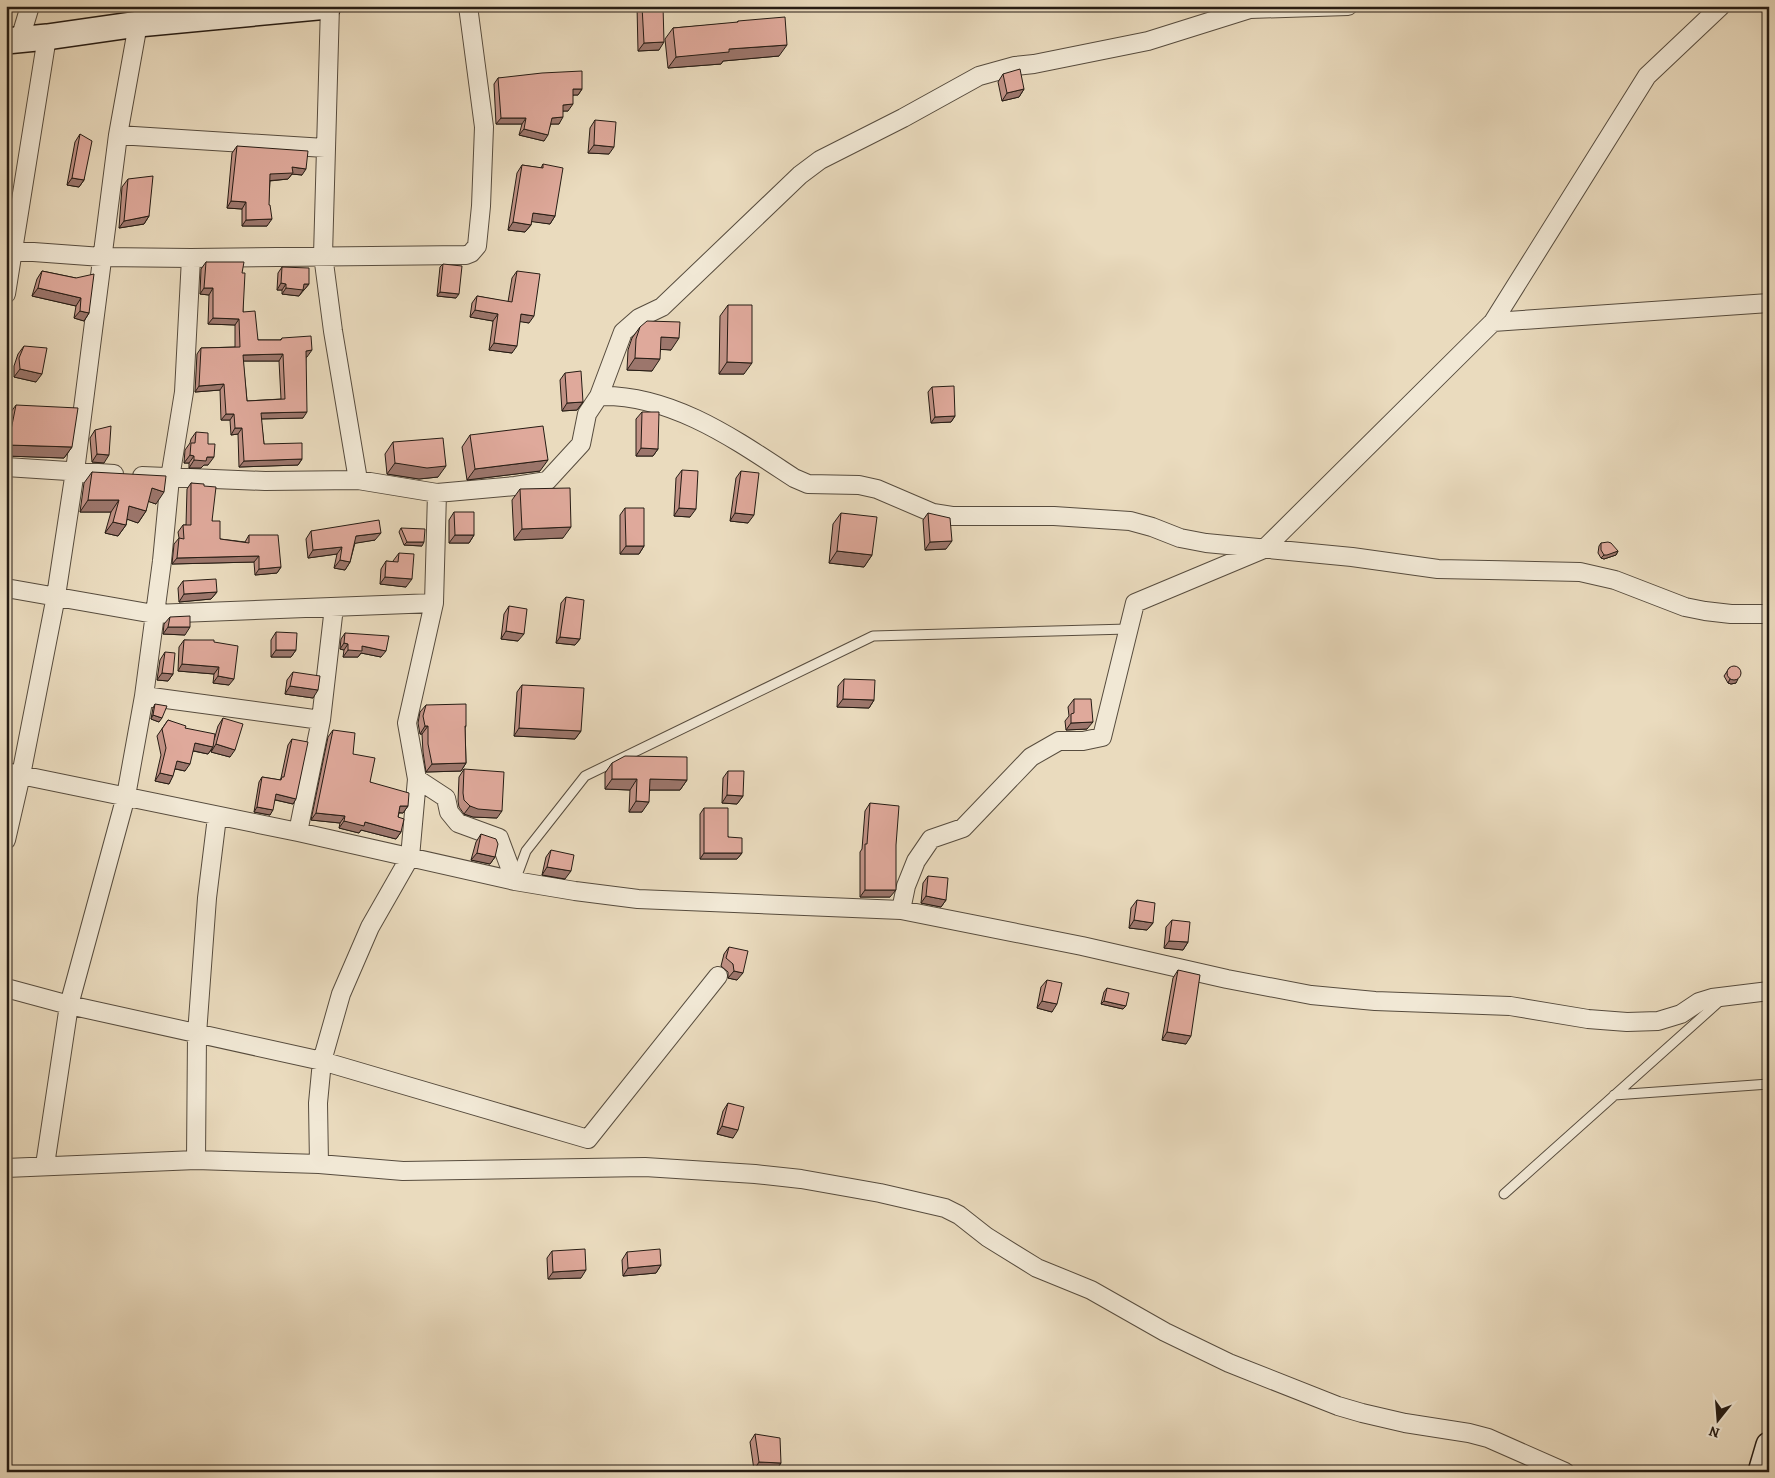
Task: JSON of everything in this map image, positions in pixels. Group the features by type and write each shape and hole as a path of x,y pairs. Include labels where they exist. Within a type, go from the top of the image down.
{"street":[{"path":"13,40 30,6"},
{"path":"13,40 138,24 329,6 323,255 334,339 358,480"},
{"path":"10,251 102,257 191,258 471,253 478,246 482,206 484,127 468,6"},
{"path":"6,467 265,482 358,480 437,493 493,489 547,480 581,444 587,414 599,396 623,332 639,318 662,307 800,175 820,160 903,118 979,76 1015,66 1034,64 1148,41 1250,9 1348,6"},
{"path":"901,910 906,886 916,861 931,839 963,828 1031,757 1059,741 1082,741 1102,737 1135,603 1264,549 1493,322 1648,76 1720,6"},
{"path":"6,840 14,773 56,596 75,471 118,135 138,24"},
{"path":"6,294 10,251 47,37"},
{"path":"118,135 325,148"},
{"path":"45,1165 69,1005 126,796 144,696 162,561 170,478 184,392 191,258"},
{"path":"1493,322 1769,303"},
{"path":"599,396 619,396 643,400 712,426 794,478 808,484 859,484 934,512 952,516 1054,516 1130,522 1152,527 1180,538 1206,543 1352,557 1438,569 1580,572 1615,580 1685,606 1705,611 1731,614 1769,614"},
{"path":"319,1164 318,1103 322,1061 342,994 366,935 410,858 417,779 407,723 434,603 437,493"},
{"path":"6,588 154,614 434,603"},
{"path":"298,832 320,720 334,607"},
{"path":"144,696 320,720"},
{"path":"14,773 298,832 515,881 575,891 638,898 901,910 1311,995 1375,1001 1510,1006 1588,1019 1627,1022 1658,1021 1682,1014 1699,1002 1726,995 1769,991"},
{"path":"417,779 446,798 449,812 458,823 499,838 515,881"},
{"path":"196,1160 197,1034 207,898 217,816"},
{"path":"6,988 69,1005 322,1061 588,1139 718,976"},
{"path":"6,1168 196,1160 319,1164 404,1171 645,1167 755,1174 800,1179 880,1193 945,1208 959,1214 987,1237 1037,1268 1091,1290 1165,1332 1229,1363 1338,1406 1362,1413 1488,1438 1565,1472"},
{"path":"1761,1472 1769,1445"}],"lane":[{"path":"515,881 526,851 585,776 873,636 1128,629"},
{"path":"1504,1194 1726,995"},
{"path":"1614,1095 1769,1084"}],"building":[{"path":"642,6 663,6 664,42 644,43"},
{"path":"785,17 787,45 729,49 729,52 676,57 673,28"},
{"path":"1020,69 1024,89 1007,93 1003,74"},
{"path":"582,71 582,89 573,89 573,104 563,105 563,117 552,118 548,135 524,129 526,118 501,118 498,78"},
{"path":"595,120 616,122 614,147 594,145"},
{"path":"80,134 92,141 84,180 72,178"},
{"path":"237,146 308,151 306,169 292,167 293,173 270,174 269,205 272,219 246,220 246,202 231,201"},
{"path":"543,164 563,168 555,216 533,213 531,225 513,222 522,165 543,168"},
{"path":"153,176 149,216 124,221 128,179"},
{"path":"206,262 244,262 242,273 245,273 243,312 255,311 258,340 281,340 282,338 311,336 312,350 306,351 307,412 261,413 264,444 302,443 302,459 244,461 242,428 235,428 234,414 226,414 224,384 199,386 201,348 240,347 239,319 213,318 213,288 204,288","holes":["283,354 285,399 247,401 243,355"]},
{"path":"443,264 462,266 459,294 440,292"},
{"path":"282,267 309,268 309,284 304,284 303,290 286,288 286,284 281,283"},
{"path":"42,271 76,278 94,274 89,313 80,311 81,298 38,288"},
{"path":"517,271 540,274 534,316 521,314 517,346 494,343 498,314 475,310 477,296 512,302"},
{"path":"728,305 752,305 752,363 727,362"},
{"path":"647,321 680,322 679,338 661,337 660,359 635,358 636,339 640,327"},
{"path":"24,346 47,348 42,374 20,369 19,358"},
{"path":"581,371 583,402 567,403 565,373"},
{"path":"954,386 955,416 935,417 932,387"},
{"path":"16,405 78,408 72,447 8,445"},
{"path":"642,412 659,412 658,449 641,448"},
{"path":"111,426 109,455 97,454 95,430"},
{"path":"543,426 548,460 475,469 470,435"},
{"path":"196,432 208,433 208,444 215,444 214,457 207,457 206,461 194,460 194,456 190,455 191,443 195,443"},
{"path":"443,438 446,466 427,468 395,463 393,442"},
{"path":"682,470 698,471 696,509 679,508"},
{"path":"741,471 759,473 754,515 735,513"},
{"path":"92,472 166,476 164,492 152,488 146,511 129,506 126,525 113,522 119,500 88,500"},
{"path":"191,483 216,487 212,521 220,521 220,539 249,543 249,535 278,535 281,567 259,569 259,556 177,558 179,538 184,539 183,525 191,525"},
{"path":"570,488 571,527 522,529 520,489"},
{"path":"625,508 644,508 644,546 626,546"},
{"path":"454,512 474,512 474,535 455,535"},
{"path":"841,513 877,517 872,555 837,551"},
{"path":"928,513 950,518 952,541 930,542"},
{"path":"379,520 381,533 356,536 350,562 340,560 342,547 313,550 311,531"},
{"path":"401,528 425,529 424,542 407,542"},
{"path":"1608,542 1618,551 1604,555 1601,550 1601,543"},
{"path":"399,553 414,554 412,579 385,577 386,561 398,562"},
{"path":"216,579 217,592 184,594 183,581"},
{"path":"566,597 584,600 580,639 560,637"},
{"path":"509,606 527,609 524,634 506,631"},
{"path":"190,616 190,627 168,627 170,617"},
{"path":"276,632 297,633 296,650 276,650"},
{"path":"345,633 389,636 386,651 362,646 362,651 348,650 348,644 344,643"},
{"path":"184,640 214,640 214,642 238,646 234,679 218,676 219,667 182,664"},
{"path":"165,652 175,653 173,674 162,673"},
{"path":"1731,666 1737,666 1741,673 1737,680 1731,680 1727,676 1727,670"},
{"path":"293,672 320,676 318,690 290,686"},
{"path":"844,679 875,680 874,700 843,699"},
{"path":"522,685 584,688 581,731 519,728"},
{"path":"1074,699 1091,699 1093,722 1071,723 1071,714 1074,713"},
{"path":"155,704 167,706 162,718 153,715"},
{"path":"466,704 466,763 432,764 428,744 428,726 425,726 423,716 426,705"},
{"path":"223,718 243,724 235,750 216,744"},
{"path":"168,720 186,726 185,728 215,734 213,747 195,743 190,764 177,761 173,776 160,773 166,748 162,729"},
{"path":"333,730 355,733 353,754 375,758 370,782 409,793 408,806 400,806 398,817 404,819 401,832 365,822 364,826 344,821 345,816 316,813"},
{"path":"292,739 308,742 296,799 276,794 273,810 257,807 262,777 281,780 284,777"},
{"path":"625,756 687,757 687,780 650,779 649,802 636,801 637,779 612,779 612,763"},
{"path":"464,769 504,772 502,811 478,809 470,806 464,800"},
{"path":"728,771 744,771 743,796 727,795"},
{"path":"870,803 899,806 896,845 896,890 865,890 865,844 867,844"},
{"path":"704,808 728,808 728,837 742,838 742,853 704,853"},
{"path":"481,834 496,839 498,844 495,857 477,853"},
{"path":"551,850 574,855 571,871 547,867"},
{"path":"928,876 948,878 946,900 926,896"},
{"path":"1137,900 1155,903 1153,923 1134,920"},
{"path":"1172,920 1190,922 1188,942 1169,941"},
{"path":"729,947 748,951 743,973 734,971 733,964 726,958"},
{"path":"1178,970 1200,975 1191,1036 1167,1032"},
{"path":"1047,980 1062,983 1057,1004 1042,1001"},
{"path":"1107,988 1129,993 1126,1006 1104,1001"},
{"path":"728,1103 744,1107 738,1130 722,1126"},
{"path":"585,1249 586,1270 553,1272 552,1251"},
{"path":"660,1249 661,1265 628,1268 627,1252"},
{"path":"755,1434 780,1438 781,1463 759,1462"}]}
